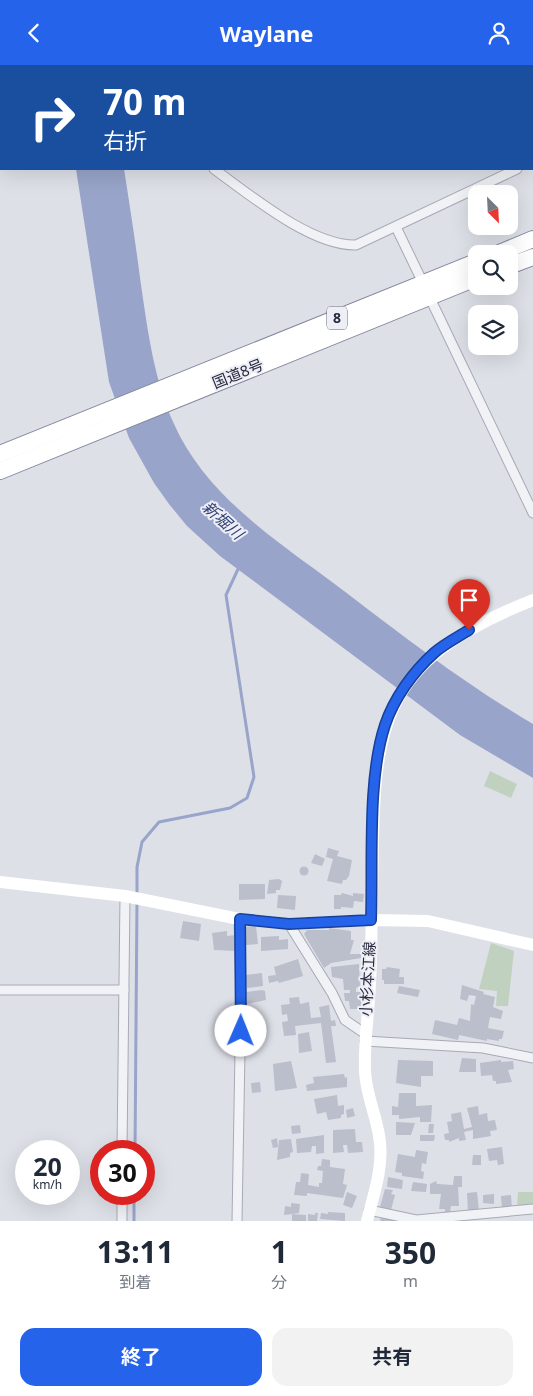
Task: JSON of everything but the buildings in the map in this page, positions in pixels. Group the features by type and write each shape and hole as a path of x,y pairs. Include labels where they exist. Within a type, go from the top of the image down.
{"highway":[{"path":"518,245 533,239"},
{"path":"518,263 533,257"},
{"name":"国道8号","path":"0,471 95,424 426,290 468,266"},
{"name":"国道8号","path":"426,290 468,280"},
{"name":"国道8号","path":"0,453 95,424"}],"main road":[{"name":"小杉本江線","path":"368,1216 379,1169 380,1143 365,1072 365,1037 370,982 376,764 385,726 400,695 415,673 433,654 500,613 533,600"},
{"path":"0,882 125,896 240,919 289,924 371,920 428,921 533,945"}],"street":[{"path":"215,170 290,222 341,246 356,245 515,170"},
{"path":"396,227 533,513"},
{"path":"122,1140 125,896"},
{"path":"237,1221 241,994 240,919"},
{"path":"289,924 332,993 345,1020 365,1037 483,1047 533,1058"},
{"path":"0,990 124,990"},
{"path":"122,1205 122,1221"},
{"path":"368,1216 416,1220 533,1209"}],"green space":[{"path":"490,771 517,784 511,798 484,786"},
{"path":"491,943 514,951 508,1006 496,1006 497,991 479,989"},
{"path":"518,1192 533,1192 533,1206 517,1208"}],"water":[{"name":"新堀川","path":"76,170 124,170 146,320 161,390 174,424 189,451 207,476 227,498 274,539 439,662 533,724 533,778 460,735 220,556 187,526 154,483 129,438 109,382"}],"waterway":[{"path":"137,894 137,867 142,842 159,822 230,808 247,798 254,777 226,595 239,567"},
{"path":"135,1140 137,900"},
{"path":"134,1205 134,1221"}],"route":[{"path":"241,1031 240,919 289,924 371,920 376,764 385,726 394,704 415,673 439,649 469,630"}]}
